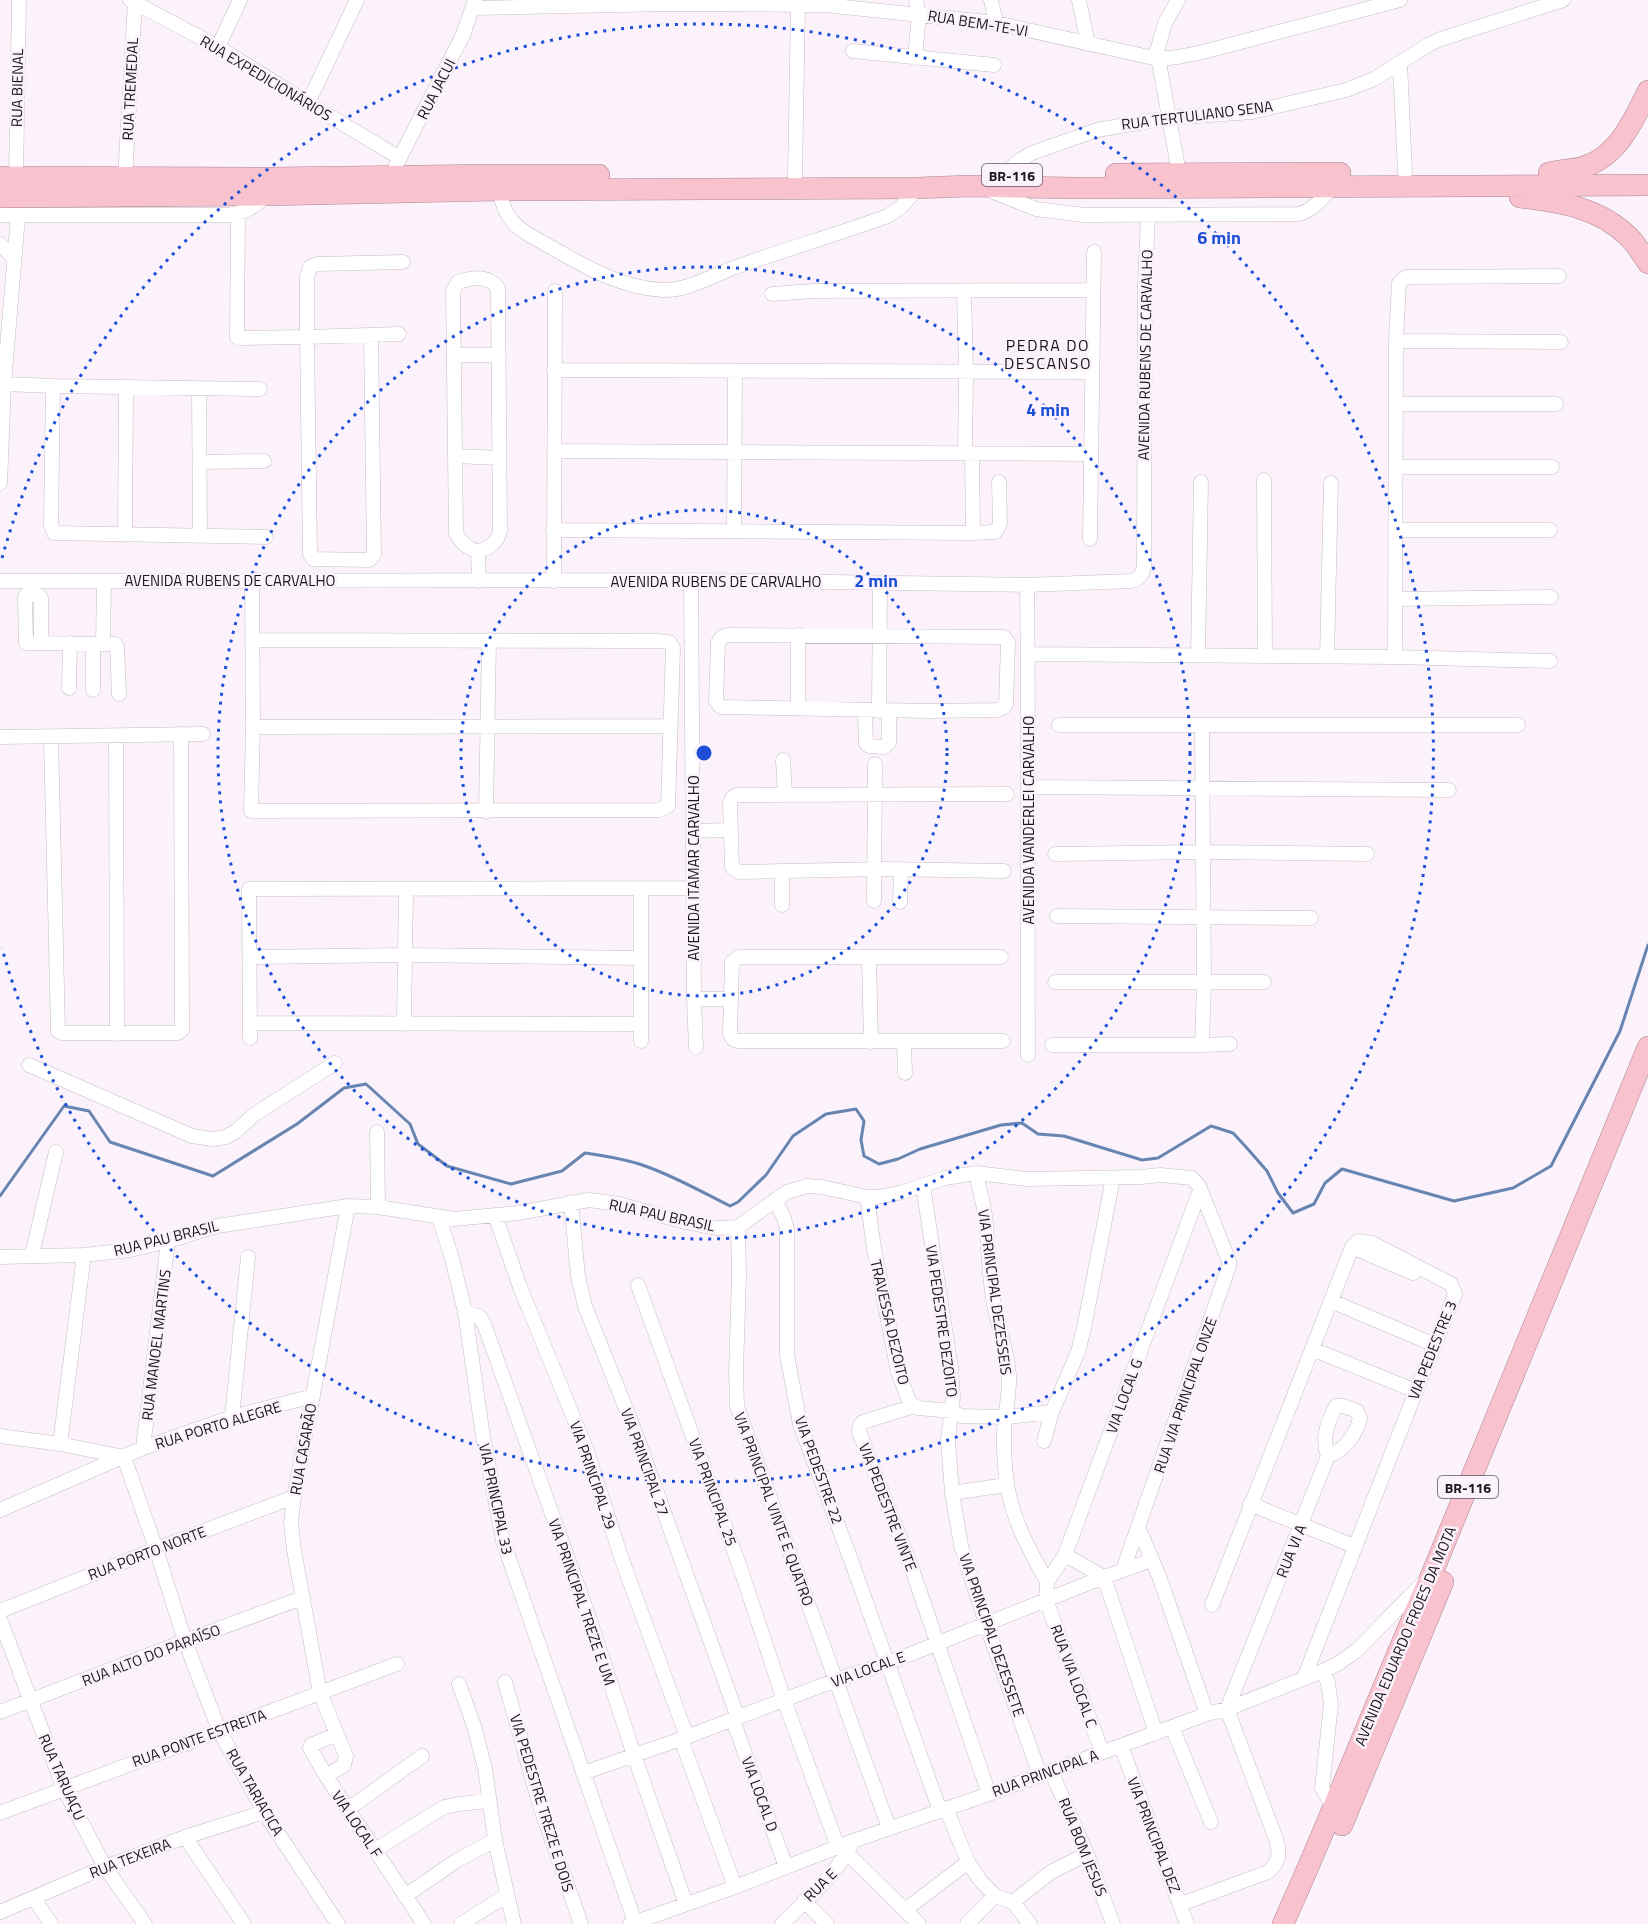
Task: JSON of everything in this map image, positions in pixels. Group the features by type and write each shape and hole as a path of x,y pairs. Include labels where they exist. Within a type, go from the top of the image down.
{"highway":[{"path":"1549,172 1586,166 1602,158 1634,120 1648,91"},
{"path":"0,197 266,186 395,167"},
{"name":"BR-116","path":"395,167 496,175 795,177 1549,172 1641,185"},
{"path":"8,176 125,177 266,186 499,190 969,186 1332,188 1641,185"},
{"path":"1440,186 1560,202 1584,209 1602,217 1629,237 1648,263"},
{"name":"AVENIDA EDUARDO FROES DA MOTA","path":"1283,1924 1431,1576 1648,1047"},
{"name":"AVENIDA EDUARDO FROES DA MOTA","path":"1299,1924 1366,1768 1648,1085"}],"street":[{"name":"RUA BIENAL","path":"8,176 19,0"},
{"path":"218,48 240,0"},
{"path":"308,103 357,0"},
{"path":"915,58 919,14 916,0"},
{"path":"991,0 996,23"},
{"path":"1079,0 1088,44"},
{"path":"1178,0 1160,35 1157,51 1179,173"},
{"name":"RUA BEM-TE-VI","path":"475,4 748,2 798,4 825,2 996,23 1158,59 1203,52 1400,0"},
{"name":"RUA TERTULIANO SENA","path":"1003,175 1020,160 1046,147 1111,126 1168,118 1252,112 1346,90 1374,79 1441,39 1563,0"},
{"name":"RUA EXPEDICIONÁRIOS","path":"132,1 218,48 308,103 395,167"},
{"name":"RUA TREMEDAL","path":"125,177 132,1"},
{"name":"RUA JACUI","path":"395,167 458,46 475,4"},
{"path":"795,177 798,4"},
{"path":"853,51 994,65"},
{"path":"1400,63 1405,173"},
{"path":"0,215 238,214 254,207 266,186"},
{"path":"969,186 993,192 1036,210 1084,214 1148,215 1299,214 1317,204 1332,188"},
{"path":"499,190 510,220 522,230 596,272 634,286 666,290 687,286 888,216 902,206 918,188"},
{"path":"238,214 237,337 399,334"},
{"name":"AVENIDA RUBENS DE CARVALHO","path":"0,581 692,580 1027,585 1137,580 1143,573 1145,286 1148,215"},
{"path":"0,483 4,384 18,216"},
{"path":"0,243 14,260"},
{"path":"1090,538 1094,252"},
{"path":"371,335 374,553 369,560 314,559 310,557 308,272 312,266 404,262"},
{"path":"1395,657 1396,341 1397,289 1400,281 1406,277 1558,276"},
{"path":"477,278 490,280 498,288 499,356 499,537 493,545 478,552 466,546 456,533 454,355 454,288 461,281 477,278"},
{"path":"772,294 813,291 1093,290"},
{"path":"554,581 555,291"},
{"path":"964,291 968,453 973,532"},
{"path":"1396,341 1561,342"},
{"path":"454,355 499,356"},
{"path":"554,370 1092,372"},
{"path":"734,531 735,372"},
{"path":"4,384 260,389"},
{"path":"53,386 51,530 58,535 267,537"},
{"path":"125,535 126,387"},
{"path":"199,389 200,535"},
{"path":"1396,404 1556,404"},
{"path":"554,451 1091,454"},
{"path":"455,456 499,458"},
{"path":"200,462 264,461"},
{"path":"1396,467 1552,467"},
{"path":"1264,480 1265,656"},
{"path":"553,530 995,532 1000,524 999,482"},
{"path":"1198,656 1201,482"},
{"path":"1327,656 1331,483"},
{"path":"1396,530 1550,531"},
{"path":"478,552 479,581"},
{"path":"252,580 251,811 486,812 664,809 670,802 673,648 669,642 252,640"},
{"name":"AVENIDA ITAMAR CARVALHO","path":"692,580 696,1047"},
{"path":"93,690 104,581"},
{"path":"865,711 867,744 884,747 889,743 884,711 880,583"},
{"name":"AVENIDA VANDERLEI CARVALHO","path":"1027,585 1028,1054"},
{"path":"1395,599 1551,597"},
{"path":"728,635 798,635 1005,638 1008,642 1006,701 1002,708 884,711 724,708 719,706 716,701 718,643 722,637 728,635"},
{"path":"798,635 798,708"},
{"path":"486,812 489,640"},
{"path":"41,643 115,644 119,693"},
{"path":"69,688 70,643"},
{"path":"1028,654 1327,656 1550,661"},
{"path":"1059,725 1518,725"},
{"path":"1202,725 1204,983 1202,1045"},
{"path":"252,727 671,726"},
{"path":"51,738 57,1028 62,1033 178,1033 182,1032 181,734"},
{"path":"0,737 203,734"},
{"path":"117,737 117,1034"},
{"path":"783,760 785,794"},
{"path":"874,901 875,764"},
{"path":"1029,787 1449,790"},
{"path":"1004,871 874,869 739,872 732,867 730,803 737,795 1007,794"},
{"path":"693,831 730,830"},
{"path":"1056,854 1202,852 1367,854"},
{"path":"900,902 901,869"},
{"path":"782,871 782,905"},
{"path":"250,1038 249,889 693,888"},
{"path":"404,1024 406,889"},
{"path":"641,889 641,1041"},
{"path":"1057,916 1311,918"},
{"path":"250,957 406,955 641,958"},
{"path":"1001,957 737,958 732,962 730,1034 735,1040 1003,1041"},
{"path":"869,958 871,1042"},
{"path":"1055,982 1264,982"},
{"path":"694,999 730,999"},
{"path":"250,1023 640,1024"},
{"path":"904,1041 904,1073"},
{"path":"1052,1045 1230,1044"},
{"path":"29,1065 192,1136 213,1139 226,1137 236,1131 255,1114 335,1063"},
{"path":"377,1132 378,1207"},
{"path":"32,1255 56,1152"},
{"path":"738,1227 775,1200 798,1187 814,1186 867,1197 878,1197 945,1178 976,1173 1027,1179 1172,1175 1192,1178 1198,1183 1200,1190"},
{"name":"VIA PRINCIPAL DEZESSEIS","path":"976,1173 984,1209 987,1256 994,1306 1007,1358 1009,1377 1004,1470 1006,1485 1018,1527 1047,1582"},
{"path":"1044,1441 1052,1412 1081,1341 1113,1178"},
{"name":"VIA PEDESTRE DEZOITO","path":"923,1186 951,1368 952,1411 948,1440 952,1493"},
{"name":"RUA VIA PRINCIPAL ONZE","path":"1123,1570 1228,1272 1229,1261 1200,1190"},
{"name":"VIA LOCAL G","path":"1047,1582 1065,1555 1200,1190"},
{"name":"TRAVESSA DEZOITO","path":"867,1197 874,1248 898,1372 908,1398 914,1406"},
{"name":"RUA PAU BRASIL","path":"0,1257 84,1255 130,1250 217,1226 348,1206 378,1207 439,1218 468,1219 518,1213 589,1200 619,1204 716,1228 738,1227"},
{"name":"VIA PEDESTRE 22","path":"775,1200 787,1229 787,1355 800,1424 943,1809"},
{"name":"VIA PRINCIPAL 27","path":"571,1202 578,1276 585,1306 636,1434 736,1719"},
{"name":"RUA CASARÃO","path":"326,1776 346,1761 320,1693 292,1536 292,1513 348,1206"},
{"name":"VIA PRINCIPAL 29","path":"495,1215 520,1287 586,1448 622,1560 735,1887"},
{"name":"VIA PRINCIPAL 33","path":"439,1218 465,1312 486,1454 503,1541 632,1923"},
{"name":"VIA PRINCIPAL VINTE E QUATRO","path":"738,1227 737,1406 889,1828"},
{"name":"RUA MANOEL MARTINS","path":"143,1448 168,1241"},
{"name":"VIA PEDESTRE 3","path":"1212,1605 1352,1247 1358,1241 1372,1243 1451,1284 1455,1291 1435,1345 1304,1678"},
{"path":"60,1444 84,1255"},
{"path":"232,1417 248,1257"},
{"name":"VIA PRINCIPAL 25","path":"638,1285 742,1573 784,1700 846,1847"},
{"path":"1331,1301 1435,1345"},
{"name":"VIA PRINCIPAL TREZE E UM","path":"465,1312 480,1317 484,1324 590,1620 686,1904"},
{"path":"1312,1349 1416,1390"},
{"name":"RUA PORTO ALEGRE","path":"0,1510 143,1448 232,1417 313,1396"},
{"path":"914,1406 923,1409 952,1411 962,1416 1006,1417 1052,1412"},
{"name":"VIA PEDESTRE VINTE","path":"914,1406 862,1422 859,1432 911,1566 936,1643"},
{"path":"1336,1406 1348,1407 1359,1413 1359,1422 1345,1447 1328,1456 1324,1441 1330,1417 1336,1406"},
{"path":"0,1436 60,1444 124,1457"},
{"name":"RUA VI A","path":"1227,1709 1302,1526 1328,1456"},
{"name":"RUA TARIACICA","path":"124,1457 185,1641 219,1730 264,1812 338,1924"},
{"path":"952,1493 1006,1485"},
{"name":"VIA PRINCIPAL DEZESSETE","path":"952,1493 961,1545 986,1624 1046,1773"},
{"name":"RUA PORTO NORTE","path":"0,1611 294,1497"},
{"path":"1250,1504 1354,1546"},
{"path":"1139,1529 1207,1714"},
{"path":"1065,1555 1104,1577 1156,1733"},
{"name":"VIA LOCAL E","path":"583,1773 888,1663 1152,1560"},
{"name":"RUA PRINCIPAL A","path":"632,1923 846,1847 889,1828 1207,1714 1227,1709 1323,1671 1356,1652 1431,1576"},
{"path":"1046,1600 1047,1582"},
{"name":"RUA ALTO DO PARAÍSO","path":"0,1712 302,1598"},
{"name":"RUA VIA LOCAL C","path":"1046,1600 1102,1752"},
{"name":"RUA TARUAÇU","path":"0,1619 64,1789 105,1867 145,1924"},
{"path":"936,1643 988,1794"},
{"name":"RUA PONTE ESTREITA","path":"0,1813 397,1664"},
{"path":"1323,1671 1328,1683 1331,1704 1322,1788 1334,1808"},
{"name":"VIA PEDESTRE TREZE E DOIS","path":"505,1682 540,1806 581,1924"},
{"path":"459,1684 474,1726 485,1768 495,1840 514,1924"},
{"path":"1181,1904 1268,1872 1278,1861 1278,1846 1227,1709"},
{"name":"VIA LOCAL D","path":"736,1719 786,1868"},
{"path":"1172,1727 1211,1822"},
{"name":"VIA LOCAL F","path":"337,1734 310,1746 347,1810 424,1924"},
{"name":"VIA PRINCIPAL DEZ","path":"1120,1746 1187,1924"},
{"path":"347,1810 422,1756"},
{"name":"RUA BOM JESUS","path":"1046,1773 1087,1854 1113,1924"},
{"path":"375,1850 444,1807 488,1801"},
{"path":"943,1809 980,1880 995,1896 1013,1902 1030,1924"},
{"name":"RUA TEXEIRA","path":"0,1912 105,1867 185,1837 264,1812"},
{"path":"185,1837 244,1924"},
{"path":"405,1896 434,1875 495,1840"},
{"path":"846,1847 919,1924"},
{"name":"RUA E","path":"782,1924 835,1872 846,1847"},
{"path":"1013,1902 1051,1872 1087,1854"},
{"path":"905,1910 969,1862"},
{"path":"461,1924 507,1895"},
{"path":"967,1924 995,1896"},
{"path":"34,1898 51,1924"},
{"path":"804,1901 827,1924"}],"waterway":[{"path":"0,1196 64,1106 89,1111 110,1142 213,1176 297,1124 344,1088 366,1084 410,1124 418,1144 447,1166 511,1184 562,1171 585,1153 645,1166 677,1179 730,1206 738,1202 766,1175 793,1136 826,1114 856,1109 864,1121 861,1140 864,1156 879,1164 898,1159 920,1149 1001,1125 1022,1123 1038,1134 1064,1136 1142,1160 1158,1158 1211,1126 1233,1133 1267,1171 1278,1193 1293,1213 1314,1204 1325,1183 1342,1169 1454,1201 1513,1188 1551,1166 1620,1031 1648,945"}],"district":[{"name":"PEDRA DO DESCANSO","path":"1048,354"}]}
